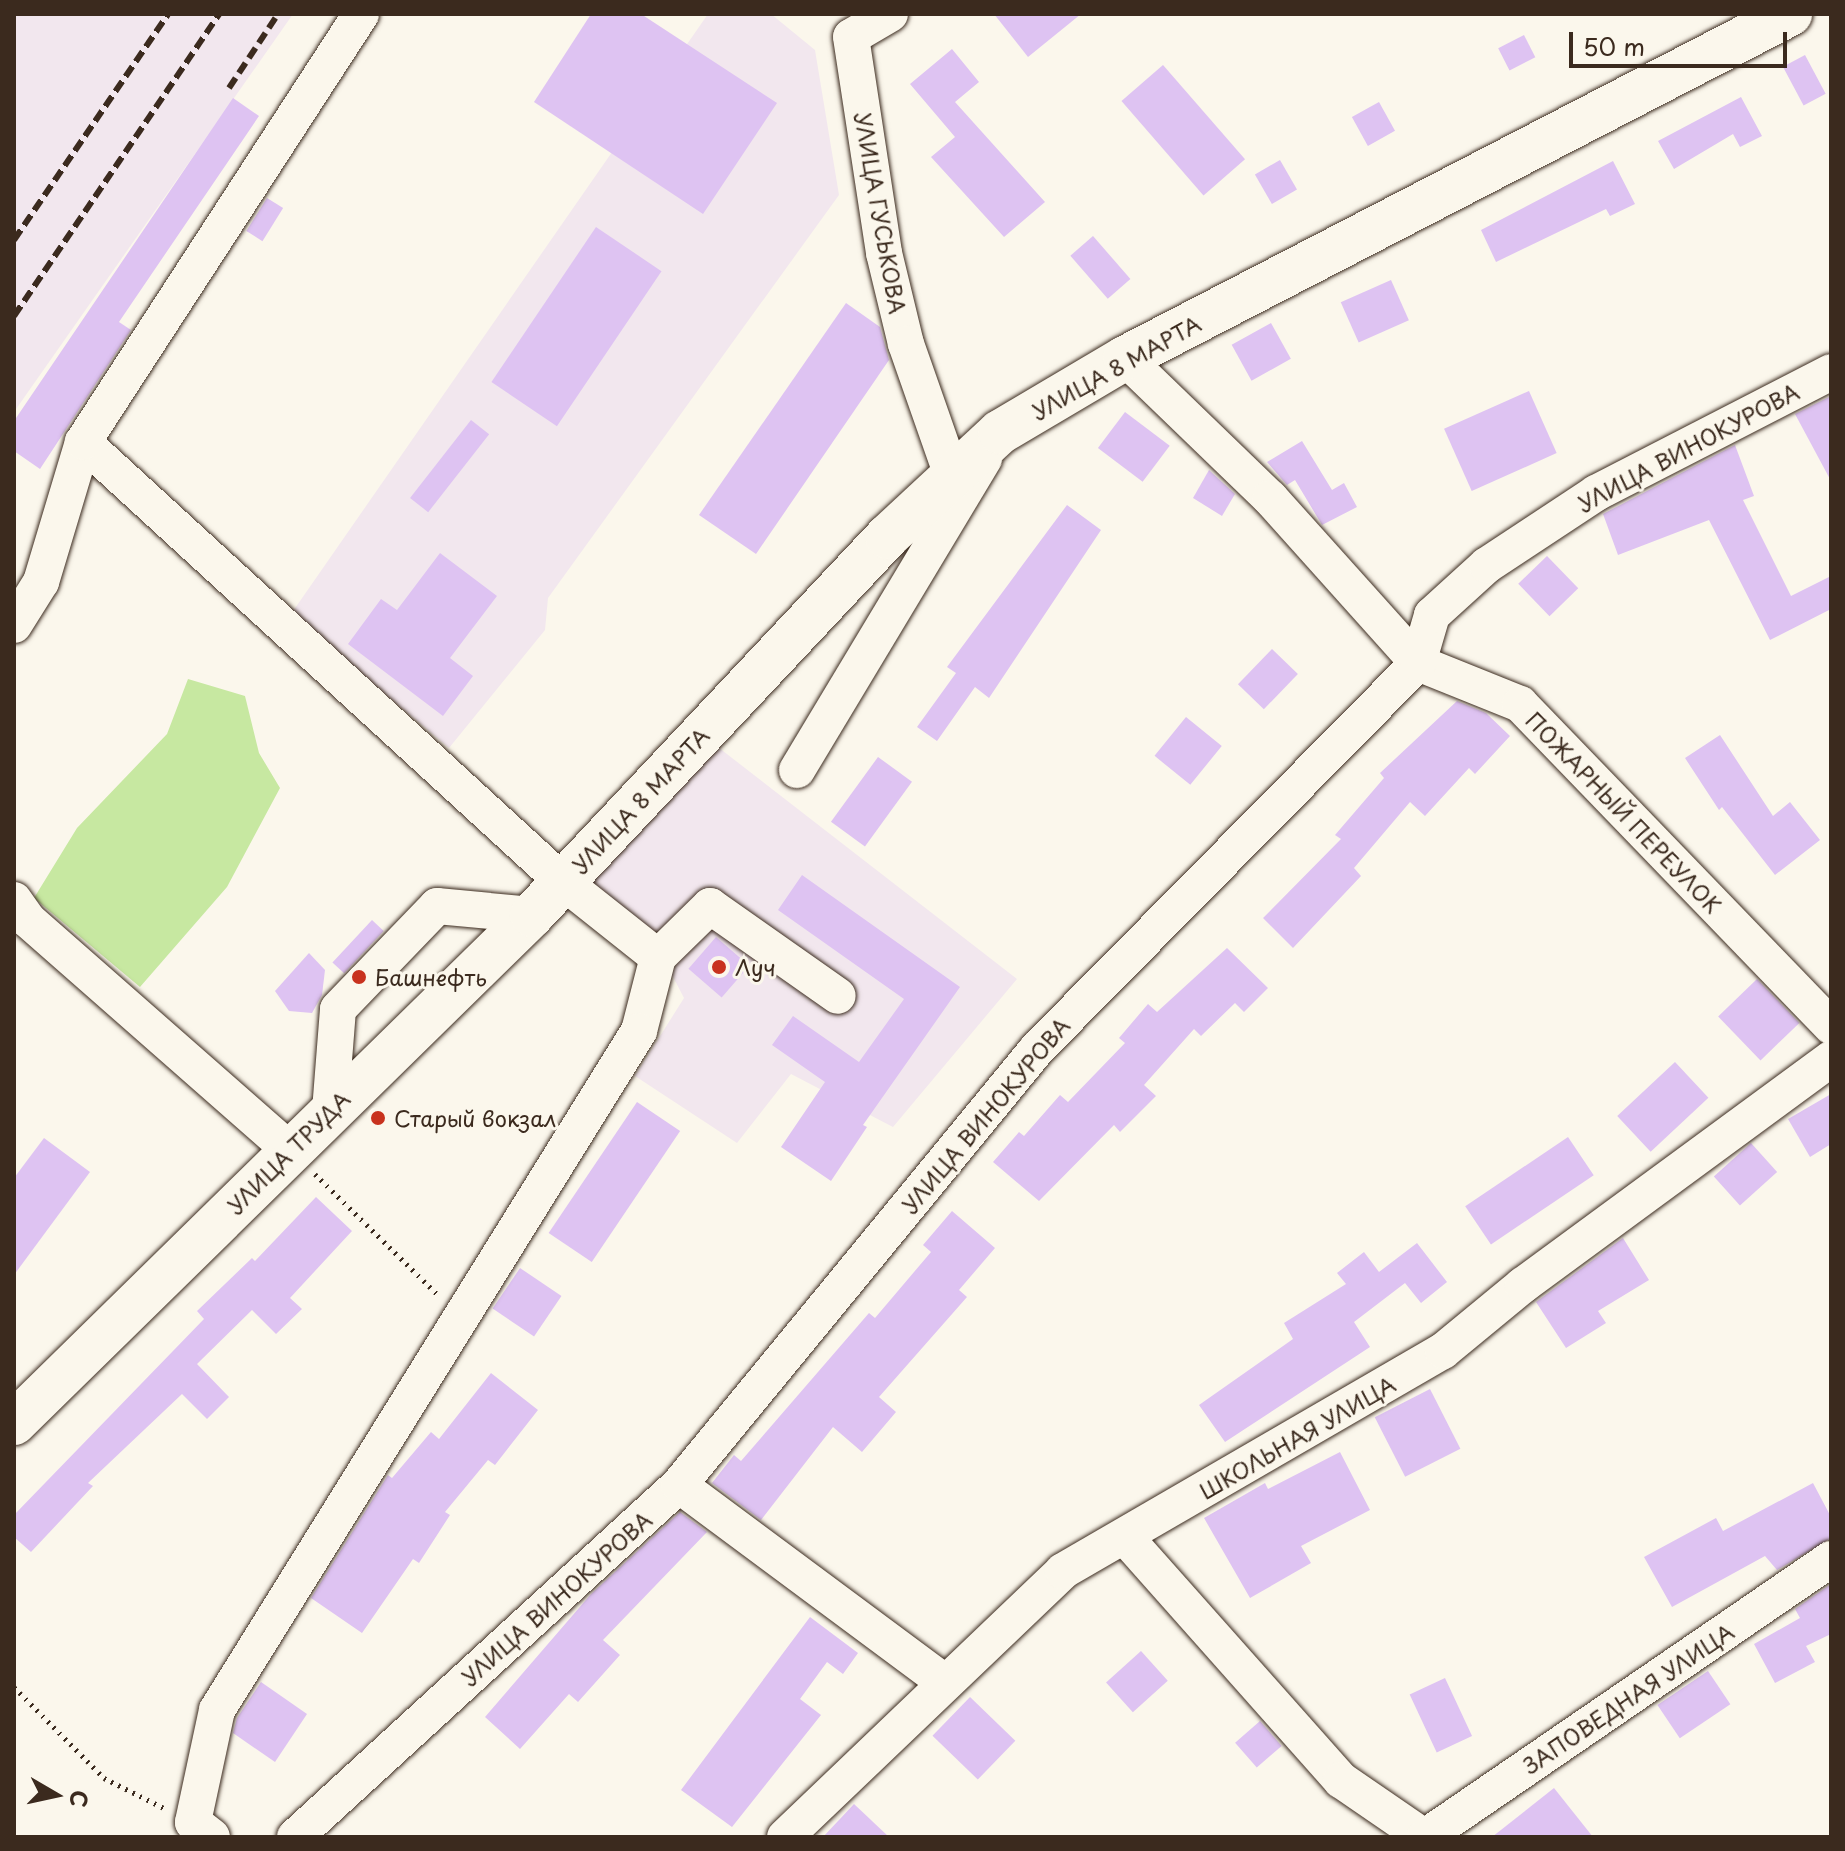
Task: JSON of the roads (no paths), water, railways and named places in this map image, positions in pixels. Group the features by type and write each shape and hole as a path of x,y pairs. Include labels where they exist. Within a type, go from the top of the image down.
{"main road":[{"name":"УЛИЦА 8 МАРТА","path":"562,881 952,475 1000,432 1125,358 1790,14"},
{"name":"УЛИЦА ТРУДА","path":"14,1423 532,915 562,881"}],"street":[{"path":"14,625 41,582 83,442 361,14"},
{"name":"УЛИЦА ГУСЬКОВА","path":"890,14 846,25 884,253 906,344 952,475"},
{"name":"ПОЖАРНЫЙ ПЕРЕУЛОК","path":"1125,358 1270,498 1418,663 1520,704 1831,1026"},
{"name":"УЛИЦА ВИНОКУРОВА","path":"295,1837 679,1485 1037,1049 1418,663 1432,615 1487,565 1596,493 1831,372"},
{"path":"797,770 1000,432"},
{"path":"83,442 562,881 658,957"},
{"path":"14,900 28,920 291,1151"},
{"path":"330,1111 338,1009 437,906 532,915"},
{"path":"202,1830 217,1710 639,1031 658,957 710,906 838,996"},
{"name":"ШКОЛЬНАЯ УЛИЦА","path":"785,1837 1063,1571 1126,1538 1443,1351 1523,1285 1831,1059"},
{"path":"679,1485 944,1682"},
{"path":"1126,1538 1341,1780 1424,1837"},
{"name":"ЗАПОВЕДНАЯ УЛИЦА","path":"1424,1837 1831,1559"}],"railway":[{"path":"14,240 168,14"},
{"path":"14,316 219,14"},
{"path":"229,88 278,14"}],"place":[{"name":"Луч","path":"719,967"},
{"name":"Башнефть","path":"359,977"},
{"name":"Старый вокзал","path":"378,1118"}]}
